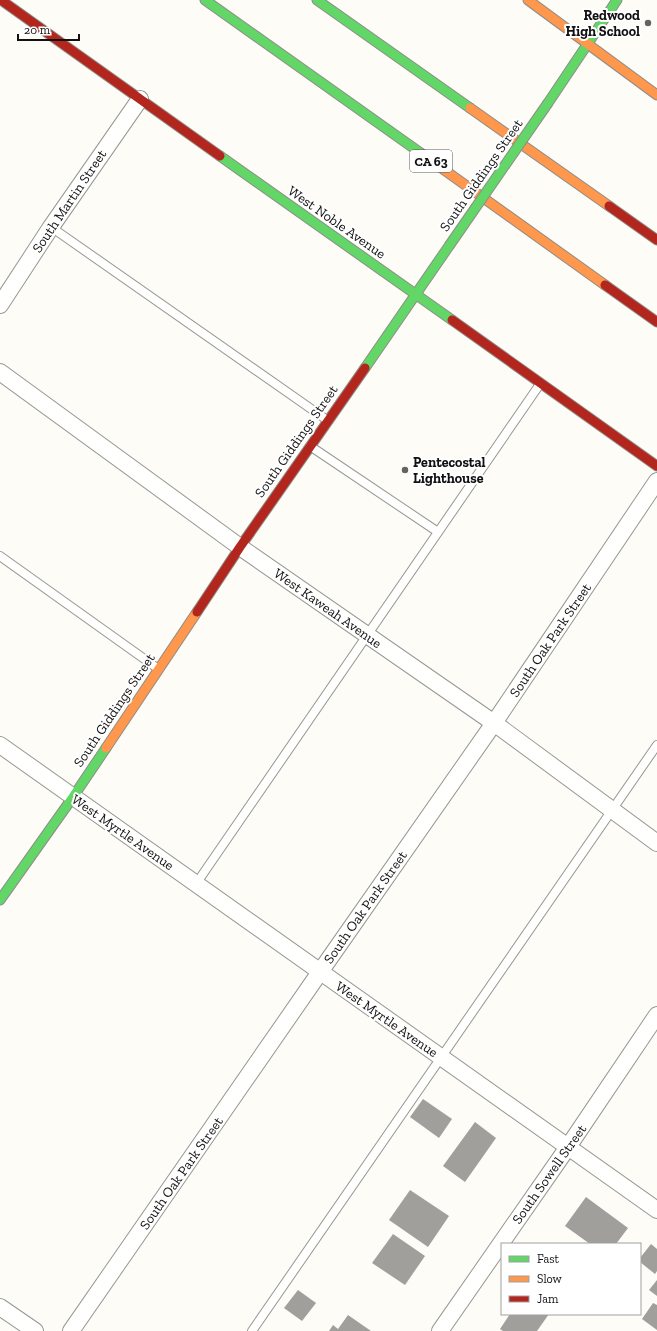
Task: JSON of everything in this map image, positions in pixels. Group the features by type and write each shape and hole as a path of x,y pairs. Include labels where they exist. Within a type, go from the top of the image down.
{"main road":[{"name":"West Noble Avenue","path":"1,0 657,466"},
{"name":"CA 63","path":"205,0 657,322"},
{"path":"317,0 657,240"},
{"path":"528,0 657,95"},
{"name":"South Giddings Street","path":"0,900 73,797 240,547 548,103 617,0"}],"street":[{"name":"South Martin Street","path":"0,305 51,227 140,99"},
{"name":"West Kaweah Avenue","path":"0,372 240,547 494,723 657,843"},
{"name":"South Oak Park Street","path":"71,1331 494,723 657,480"},
{"name":"West Myrtle Avenue","path":"0,745 657,1210"},
{"name":"South Sowell Street","path":"501,1243 655,1021"},
{"name":"South Sowell Street","path":"440,1331 501,1243"},
{"path":"0,1307 35,1331"}],"lane":[{"path":"51,227 327,420"},
{"path":"196,884 540,384"},
{"path":"309,446 438,532"},
{"path":"0,556 158,669"},
{"path":"252,1331 657,745"}],"building":[{"path":"423,1099 452,1119 439,1138 410,1117"},
{"path":"475,1122 496,1138 465,1182 443,1166"},
{"path":"410,1190 449,1216 428,1247 389,1220"},
{"path":"586,1197 628,1228 617,1243 589,1243 565,1226"},
{"path":"393,1234 425,1256 405,1285 372,1263"},
{"path":"651,1244 657,1249 657,1271 655,1274 641,1263 641,1257"},
{"path":"657,1280 657,1296 649,1290"},
{"path":"298,1290 316,1303 302,1321 284,1308"},
{"path":"653,1303 657,1305 657,1330 642,1319"},
{"path":"348,1315 371,1331 329,1331 333,1325 338,1329"},
{"path":"509,1315 548,1315 537,1331 503,1331 500,1329"}],"traffic: fast":[{"path":"205,0 422,154"},
{"path":"317,0 470,108"},
{"path":"548,103 617,0"},
{"path":"449,246 548,103"},
{"path":"220,156 452,320"},
{"path":"365,368 449,246"},
{"path":"0,900 106,748"}],"traffic: slow":[{"path":"528,0 657,95"},
{"path":"470,108 609,206"},
{"path":"422,154 605,285"},
{"path":"106,748 197,612"}],"traffic: jam":[{"path":"1,0 220,156"},
{"path":"609,206 657,240"},
{"path":"605,285 657,322"},
{"path":"452,320 657,466"},
{"path":"197,612 240,547 365,368"}],"place":[{"name":"Redwood High School","path":"648,23"},
{"name":"Pentecostal Lighthouse","path":"405,470"}]}
